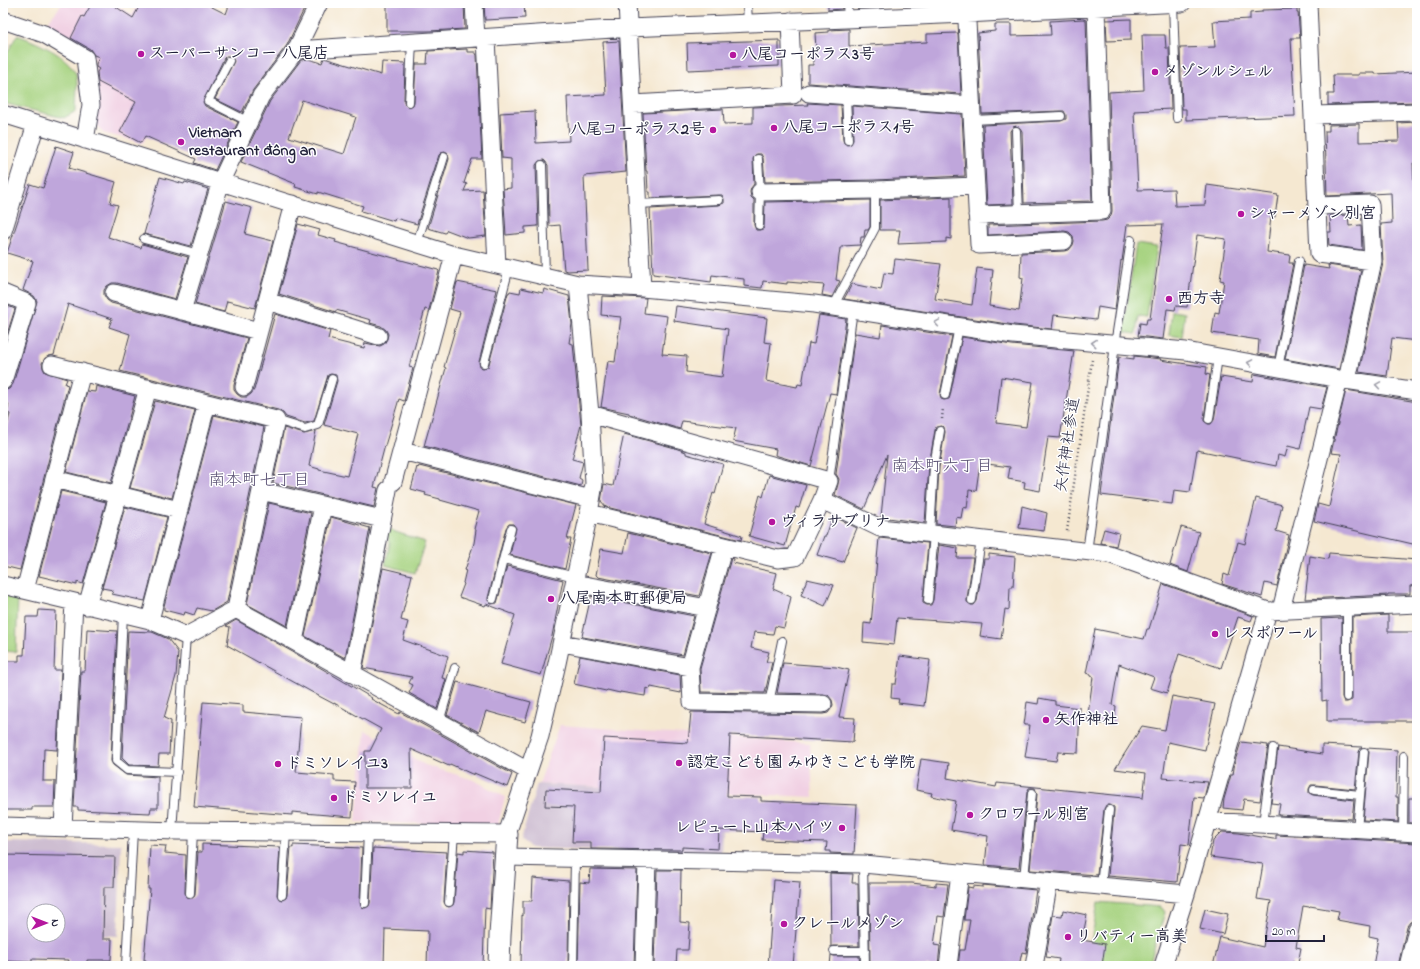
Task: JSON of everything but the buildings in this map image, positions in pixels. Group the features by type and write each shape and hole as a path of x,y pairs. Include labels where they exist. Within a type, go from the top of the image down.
{"street":[{"path":"182,311 221,181 261,96 296,50 319,3"},
{"path":"474,3 481,38 503,266"},
{"path":"628,3 628,28 642,288"},
{"path":"296,50 628,28 790,21 847,11 1096,7 1182,3"},
{"path":"1308,3 1320,254 1373,262"},
{"path":"977,215 1102,211 1096,7"},
{"path":"966,8 979,246 1064,241"},
{"path":"3,20 44,34 85,58 91,105 85,140"},
{"path":"633,104 793,95 790,21"},
{"path":"809,93 972,112"},
{"path":"1314,115 1417,112"},
{"path":"3,114 454,254 578,284 642,288 814,304 1013,335 1186,351 1343,380 1417,391"},
{"path":"3,230 36,124"},
{"path":"760,192 976,186"},
{"path":"244,387 293,204"},
{"path":"1165,966 1208,821 1275,611 1343,380 1373,262 1370,204 1318,206"},
{"path":"352,674 382,519 402,451 454,254"},
{"path":"499,966 507,834 540,736 562,642 594,484 590,414 578,284"},
{"path":"3,293 27,303 3,381"},
{"path":"114,293 259,331"},
{"path":"267,302 378,336"},
{"path":"3,585 150,620 186,636 236,609 276,420 52,365"},
{"path":"25,590 82,372"},
{"path":"63,828 80,604 118,495 148,388"},
{"path":"150,620 207,403"},
{"path":"402,451 724,546 778,559 795,557 822,500 829,480 590,414"},
{"path":"54,480 179,510"},
{"path":"261,492 382,519"},
{"path":"822,500 880,528 1109,554 1275,611 1417,604"},
{"path":"294,641 323,506"},
{"path":"724,546 690,667 692,702 823,704"},
{"path":"575,580 707,608"},
{"path":"236,609 528,771"},
{"path":"562,642 690,667"},
{"path":"1208,821 1410,833"},
{"path":"3,826 172,831 507,834"},
{"path":"506,857 863,864 1186,894"},
{"path":"644,966 648,860"},
{"path":"948,966 960,873"},
{"path":"1034,966 1049,881"},
{"path":"1408,966 1417,929"}],"lane":[{"path":"747,3 748,23"},
{"path":"1173,3 1177,118"},
{"path":"409,102 412,42"},
{"path":"229,60 208,101 249,122"},
{"path":"846,97 848,140"},
{"path":"972,112 1061,116"},
{"path":"1016,131 1019,214"},
{"path":"417,243 444,157"},
{"path":"758,159 760,192 759,225"},
{"path":"542,165 545,276"},
{"path":"833,307 875,228 875,190"},
{"path":"638,204 719,200"},
{"path":"144,238 199,254"},
{"path":"1087,552 1131,240"},
{"path":"1278,368 1299,261"},
{"path":"484,363 503,266"},
{"path":"829,480 853,310"},
{"path":"945,395 959,327"},
{"path":"1209,419 1218,357"},
{"path":"276,420 305,429 318,424 332,379"},
{"path":"928,600 934,466 940,431"},
{"path":"493,599 511,529"},
{"path":"972,600 981,540"},
{"path":"504,559 575,580"},
{"path":"1347,607 1347,698"},
{"path":"123,614 116,761 127,770 177,772"},
{"path":"172,831 186,636"},
{"path":"769,703 782,641"},
{"path":"439,722 455,668"},
{"path":"1263,824 1273,748"},
{"path":"1357,830 1364,752"},
{"path":"1404,756 1410,833"},
{"path":"1314,790 1360,795"},
{"path":"1024,879 1032,793"},
{"path":"1101,886 1109,810"},
{"path":"126,966 133,830"},
{"path":"190,893 193,831"},
{"path":"282,895 286,832"},
{"path":"365,904 368,832"},
{"path":"449,902 454,833"},
{"path":"573,966 575,858"},
{"path":"863,864 866,966"},
{"path":"834,951 865,951"}],"path":[{"name":"矢作神社参道","path":"1064,550 1095,343"},
{"path":"940,431 945,395"}],"shaded area":[{"path":"63,3 114,3 132,15 139,3 208,3 215,7 143,143 103,133 96,123 95,59 46,24"},
{"name":"認定こども園 みゆきこども学院","path":"560,725 810,743 813,797 539,784"},
{"path":"365,730 425,765 474,780 505,797 498,825 356,822"},
{"path":"537,784 724,793 721,853 531,848 521,840"},
{"path":"3,842 121,844 118,936 66,934 66,903 26,903 26,916 3,932"}],"green space":[{"path":"17,35 51,50 72,67 77,77 76,111 64,118 3,103 3,65 7,53"},
{"path":"1136,244 1157,247 1147,317 1138,316 1136,334 1123,332"},
{"path":"1172,311 1185,313 1182,337 1169,335"},
{"path":"387,529 425,542 415,573 385,565 390,543 386,533"},
{"path":"3,594 18,598 16,652 3,651"},
{"path":"1098,902 1161,907 1165,912 1149,966 1087,966"}],"place":[{"name":"スーパーサンコー 八尾店","path":"141,54"},
{"name":"八尾コーポラス3号","path":"733,55"},
{"name":"メゾンルシェル","path":"1155,72"},
{"name":"八尾コーポラス1号","path":"774,128"},
{"name":"八尾コーポラス2号","path":"713,130"},
{"name":"Vietnam restaurant đông an","path":"181,142"},
{"name":"シャーメゾン別宮","path":"1241,214"},
{"name":"西方寺","path":"1169,299"},
{"name":"ヴィラサブリナ","path":"772,522"},
{"name":"八尾南本町郵便局","path":"551,599"},
{"name":"レスポワール","path":"1215,634"},
{"name":"矢作神社","path":"1046,720"},
{"name":"認定こども園 みゆきこども学院","path":"679,763"},
{"name":"ドミソレイユ3","path":"278,764"},
{"name":"ドミソレイユ","path":"334,798"},
{"name":"クロワール別宮","path":"970,815"},
{"name":"レピュート山本ハイツ","path":"842,828"},
{"name":"クレールメゾン","path":"784,924"},
{"name":"リバティー高美","path":"1068,937"}],"district":[{"name":"南本町六丁目","path":"942,466"},
{"name":"南本町七丁目","path":"259,480"}]}
